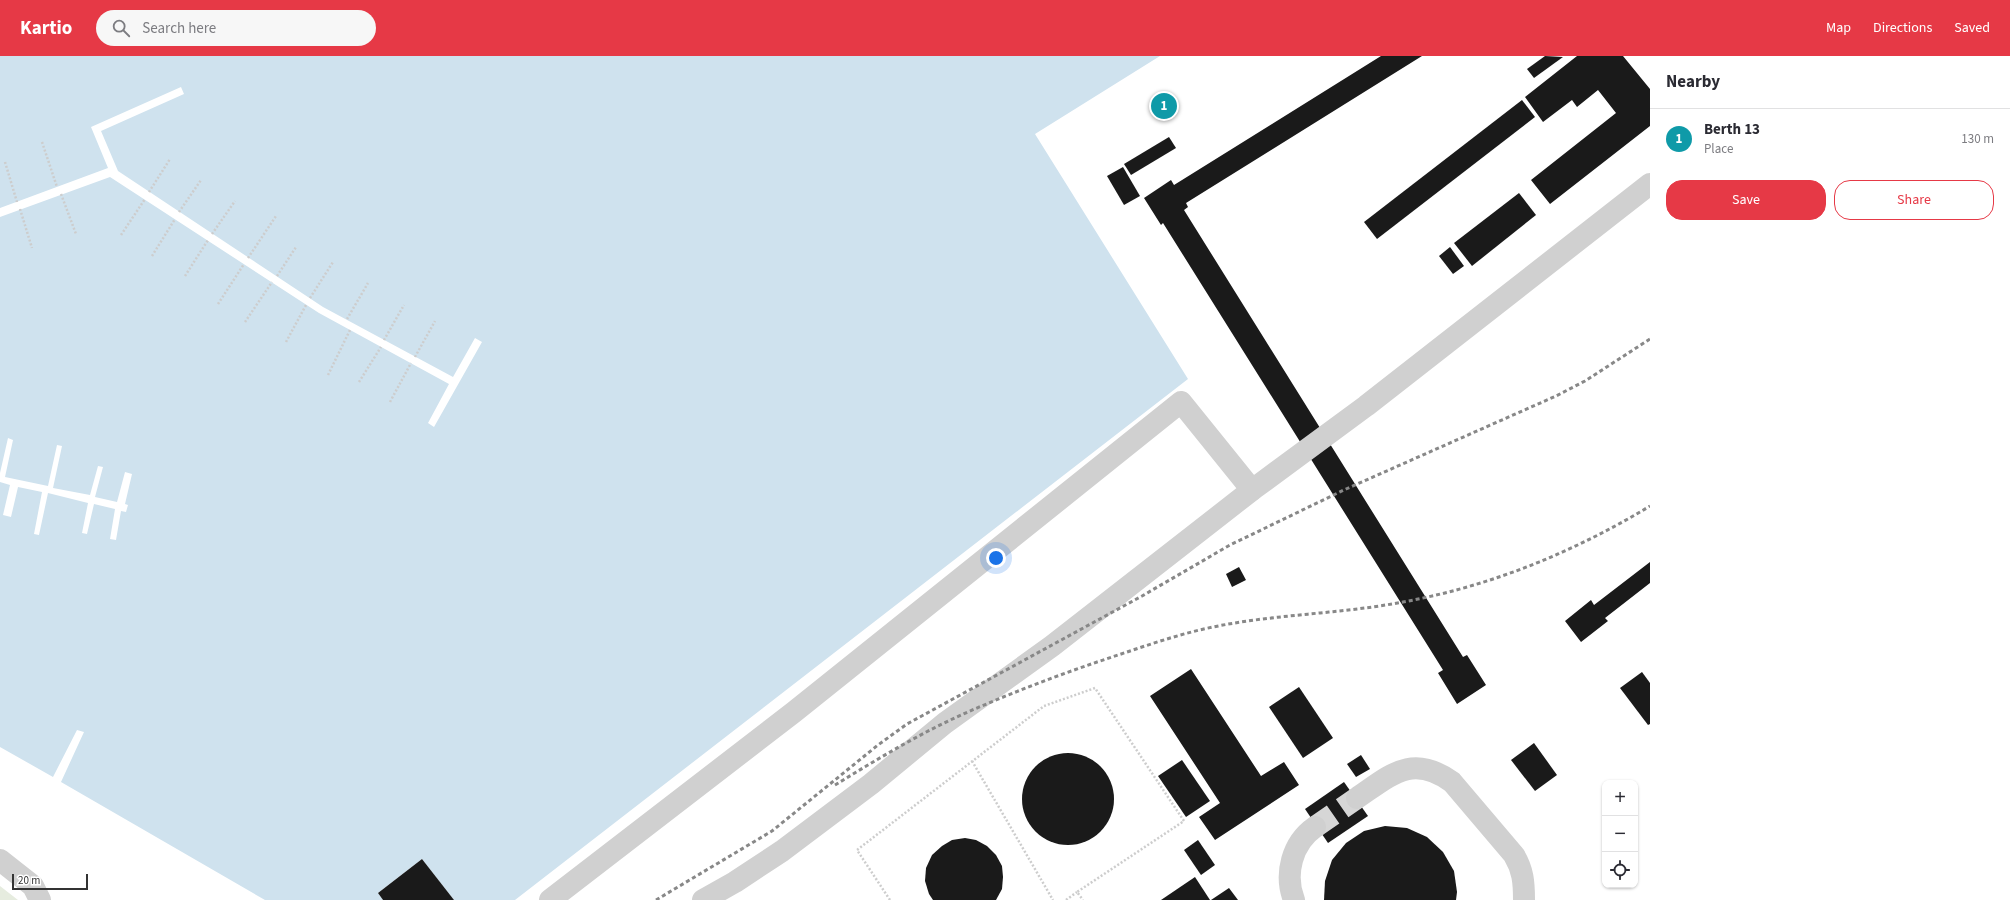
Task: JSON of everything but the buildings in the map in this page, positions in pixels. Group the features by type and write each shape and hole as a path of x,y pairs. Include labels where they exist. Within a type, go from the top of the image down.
{"lane":[{"path":"703,900 735,882 795,841 871,784 945,723 1052,646 1252,490 1366,406 1650,184"},
{"path":"550,900 794,712 1181,402 1252,490"},
{"path":"1357,798 1393,774 1405,770 1417,768 1430,769 1439,773 1452,782 1514,855 1522,868 1524,900"},
{"path":"1294,900 1289,879 1291,864 1295,850 1302,839 1315,826"},
{"path":"0,860 33,886 40,900"}],"path":[{"path":"42,142 57,187"},
{"path":"149,192 170,159"},
{"path":"5,162 17,202"},
{"path":"180,212 202,180"},
{"path":"61,194 76,234"},
{"path":"121,235 144,199"},
{"path":"212,234 235,201"},
{"path":"20,209 32,248"},
{"path":"248,258 276,216"},
{"path":"152,256 175,219"},
{"path":"185,276 208,240"},
{"path":"277,276 296,247"},
{"path":"310,298 333,262"},
{"path":"218,304 244,264"},
{"path":"245,322 272,282"},
{"path":"347,319 368,283"},
{"path":"286,342 306,305"},
{"path":"384,340 404,305"},
{"path":"415,357 435,321"},
{"path":"328,375 350,330"},
{"path":"359,382 381,347"},
{"path":"390,402 411,363"},
{"path":"890,900 857,850 1044,706 1095,688 1184,821 1066,900"},
{"path":"972,762 1053,900"},
{"path":"1078,892 1083,900"}],"shaded area":[{"path":"0,886 18,900 0,900"}],"water":[{"path":"0,56 1160,56 1035,134 1188,379 515,900 454,900 422,859 378,893 383,900 265,900 61,782 84,732 77,730 53,777 0,747"}],"pier":[{"path":"181,87 184,94 101,131 118,171 323,307 453,377 475,338 482,342 434,427 428,423 449,384 319,313 110,177 0,217 0,208 108,168 91,127"},
{"path":"8,438 13,440 5,477 48,486 57,445 62,446 53,488 90,495 98,466 103,467 95,497 117,502 125,472 132,474 125,504 128,505 126,512 121,511 116,540 110,539 115,509 94,504 87,534 82,533 88,503 48,493 39,535 34,534 42,492 18,487 11,517 3,515 10,485 0,482 0,473"}],"tunnel":[{"path":"1315,827 1357,798"}],"railway":[{"path":"656,900 772,831 878,745 907,724 1142,596 1230,545 1346,489 1556,396 1585,381 1650,339"},
{"path":"835,785 913,739 961,715 1030,686 1100,661 1198,630 1260,619 1379,606 1468,587 1500,577 1562,552 1621,523 1650,506"}],"place":[{"name":"Berth 13","path":"1164,106"}]}
